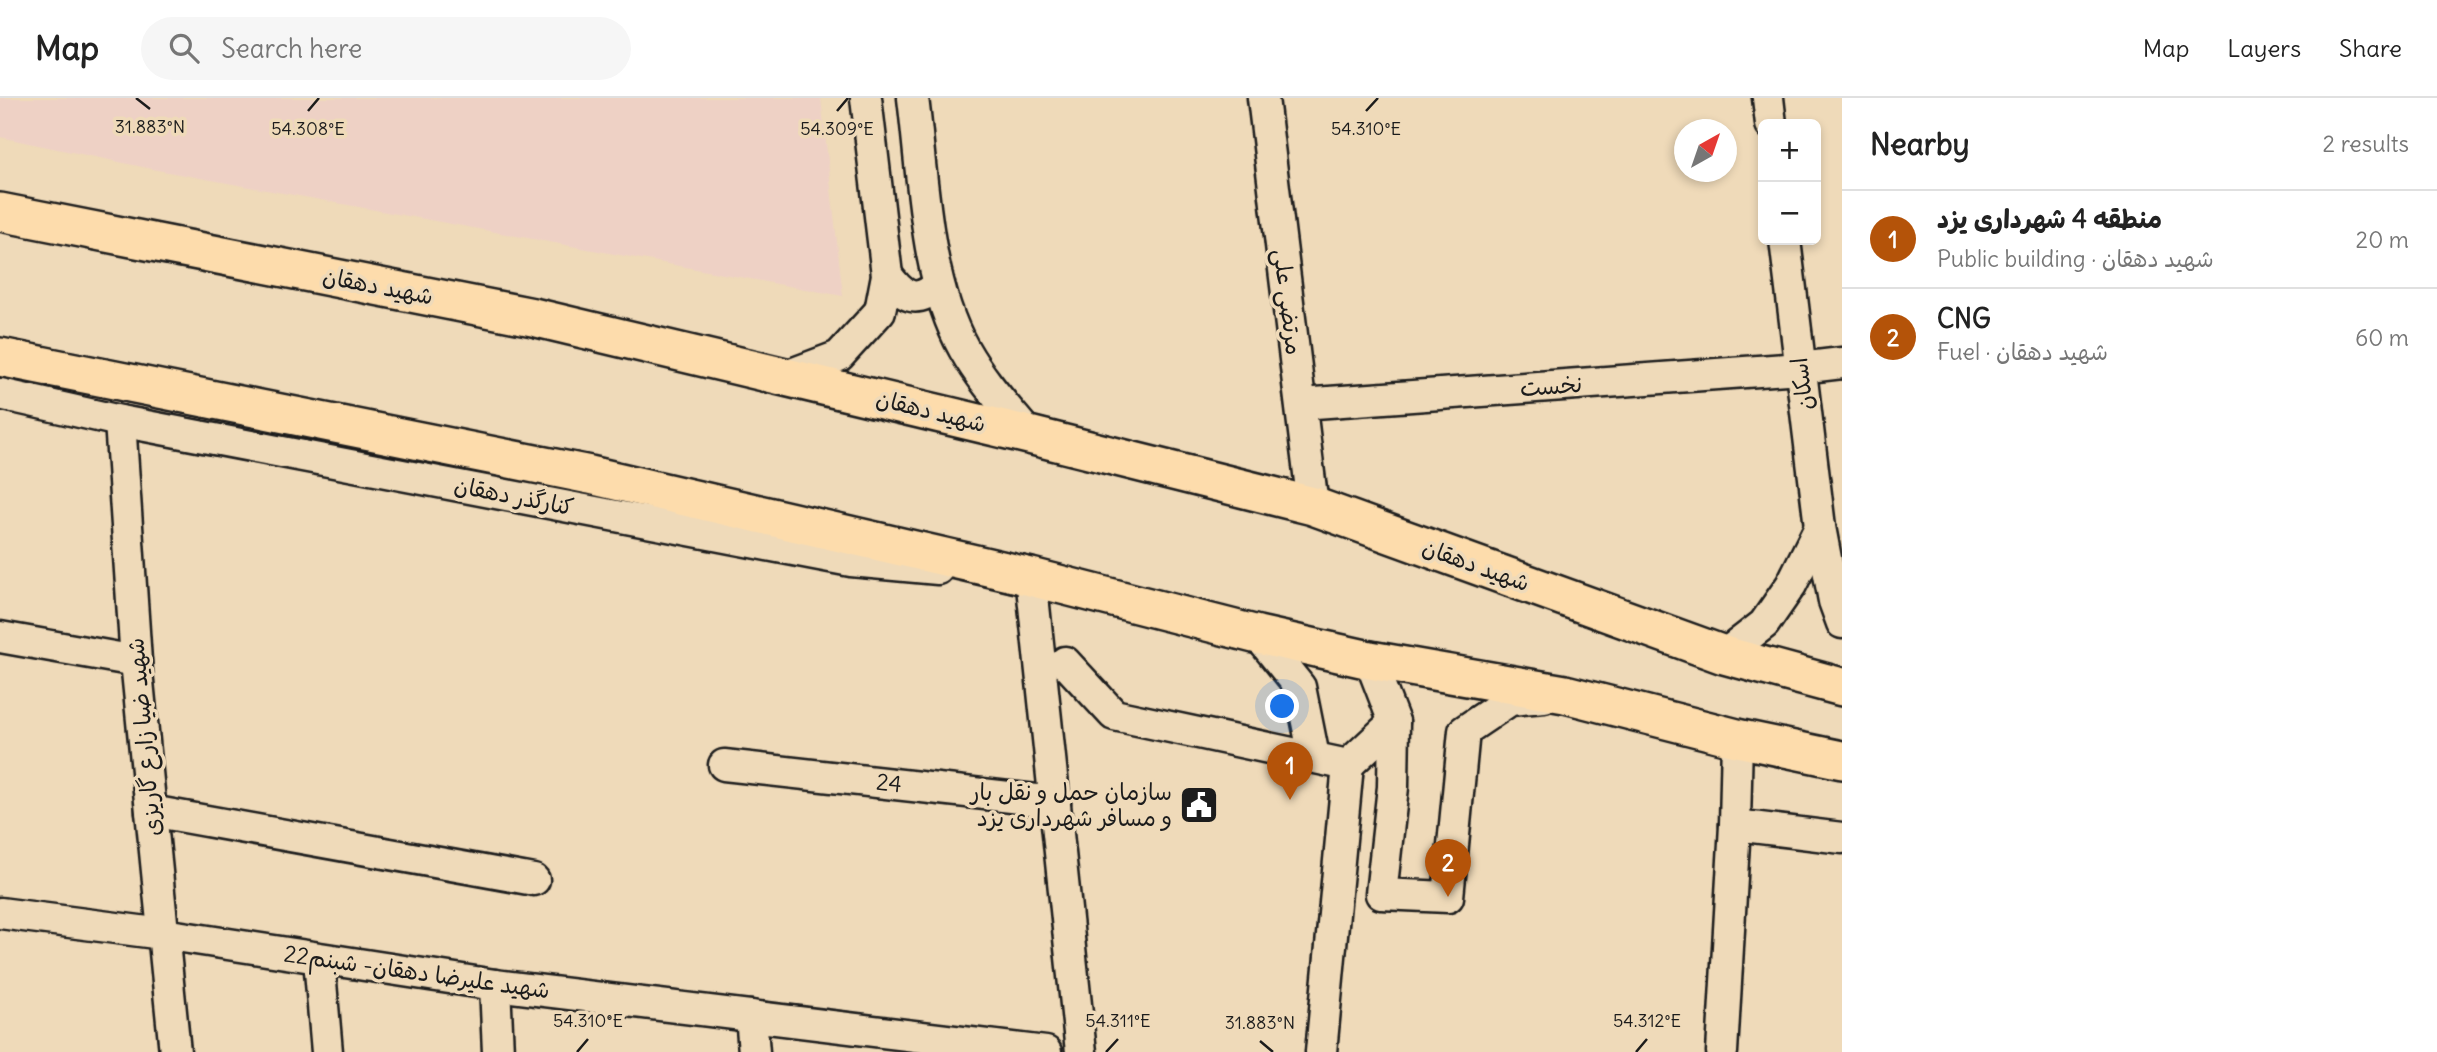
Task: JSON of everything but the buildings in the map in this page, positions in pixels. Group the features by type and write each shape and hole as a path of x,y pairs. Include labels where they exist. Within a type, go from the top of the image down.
{"main road":[{"name":"شهید دهقان","path":"0,212 533,317 786,376 1313,506 1724,655 1842,687"},
{"path":"0,357 590,475 1031,577 1258,635 1370,660 1565,694 1737,738 1842,760"}],"street":[{"path":"786,376 839,356 880,311 887,275 866,98"},
{"path":"913,98 938,285 963,347 984,382 1029,435"},
{"name":"مرتضی علی","path":"1263,98 1313,506"},
{"path":"1768,98 1770,119"},
{"name":"اسکان","path":"1786,245 1820,527 1834,601 1842,623"},
{"path":"887,275 897,289 907,295 927,295 938,285"},
{"name":"نخست","path":"1301,404 1842,363"},
{"name":"کنارگذر دهقان","path":"0,394 120,421 852,561 1031,577"},
{"name":"شهید ضیا زارع گاریزی","path":"120,421 136,661 175,1052"},
{"path":"1724,655 1764,624 1791,585 1820,527"},
{"path":"1031,577 1081,1052"},
{"path":"1258,635 1300,687 1314,757"},
{"path":"0,636 136,661"},
{"path":"1370,660 1394,722 1393,787 1381,894 1448,897 1464,731 1510,700 1565,694"},
{"path":"1065,662 1114,715 1349,765"},
{"path":"1321,1052 1349,765 1394,722"},
{"path":"1722,1052 1735,825 1737,738"},
{"name":"24","path":"724,765 1055,802"},
{"path":"151,811 534,880"},
{"path":"1735,825 1842,838"},
{"name":"شهید علیرضا دهقان- شبنم22","path":"0,913 163,934 495,985 1046,1052"},
{"path":"319,959 327,1052"},
{"path":"495,985 498,1052"},
{"path":"751,1016 754,1052"}],"shaded area":[{"path":"0,98 821,98 843,296 157,170 0,137"}],"place":[{"name":"منطقه 4 شهرداری یزد","path":"1290,800"},
{"name":"سازمان حمل و نقل بار و مسافر شهرداری یزد","path":"1199,805"},
{"name":"CNG","path":"1448,897"}]}
